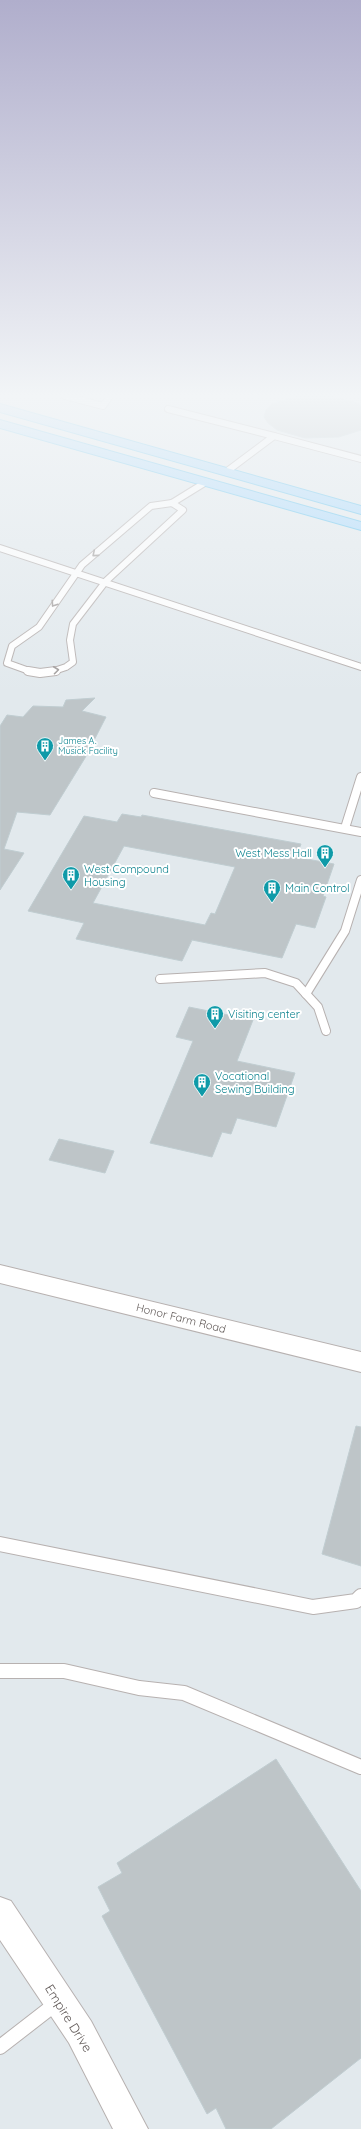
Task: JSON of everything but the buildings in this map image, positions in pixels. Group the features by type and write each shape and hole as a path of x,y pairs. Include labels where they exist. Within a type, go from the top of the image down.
{"main road":[{"path":"253,495 361,526"},
{"path":"309,495 361,510"}],"street":[{"name":"Honor Farm Road","path":"3,1278 361,1362"},
{"name":"Empire Drive","path":"0,1912 80,2032 131,2129"}],"lane":[{"path":"172,503 183,510 106,582 73,624 70,640 73,662 64,670 36,673 20,670 7,663 12,646 39,627 76,572 152,506 172,503 184,495"},
{"path":"0,548 361,667"},
{"path":"345,828 361,777"},
{"path":"154,793 361,832"},
{"path":"306,994 345,931 361,880"},
{"path":"160,980 265,973 296,983 318,1007 326,1031"},
{"path":"0,1544 312,1607 356,1601 361,1596"},
{"path":"0,1671 64,1671 139,1688 184,1694 361,1767"},
{"path":"0,2047 60,2001"}],"place":[{"name":"James A. Musick Facility","path":"45,761"},
{"name":"West Mess Hall","path":"325,868"},
{"name":"West Compound Housing","path":"71,890"},
{"name":"Main Control","path":"272,903"},
{"name":"Visiting center","path":"215,1029"},
{"name":"Vocational Sewing Building","path":"202,1097"}]}
